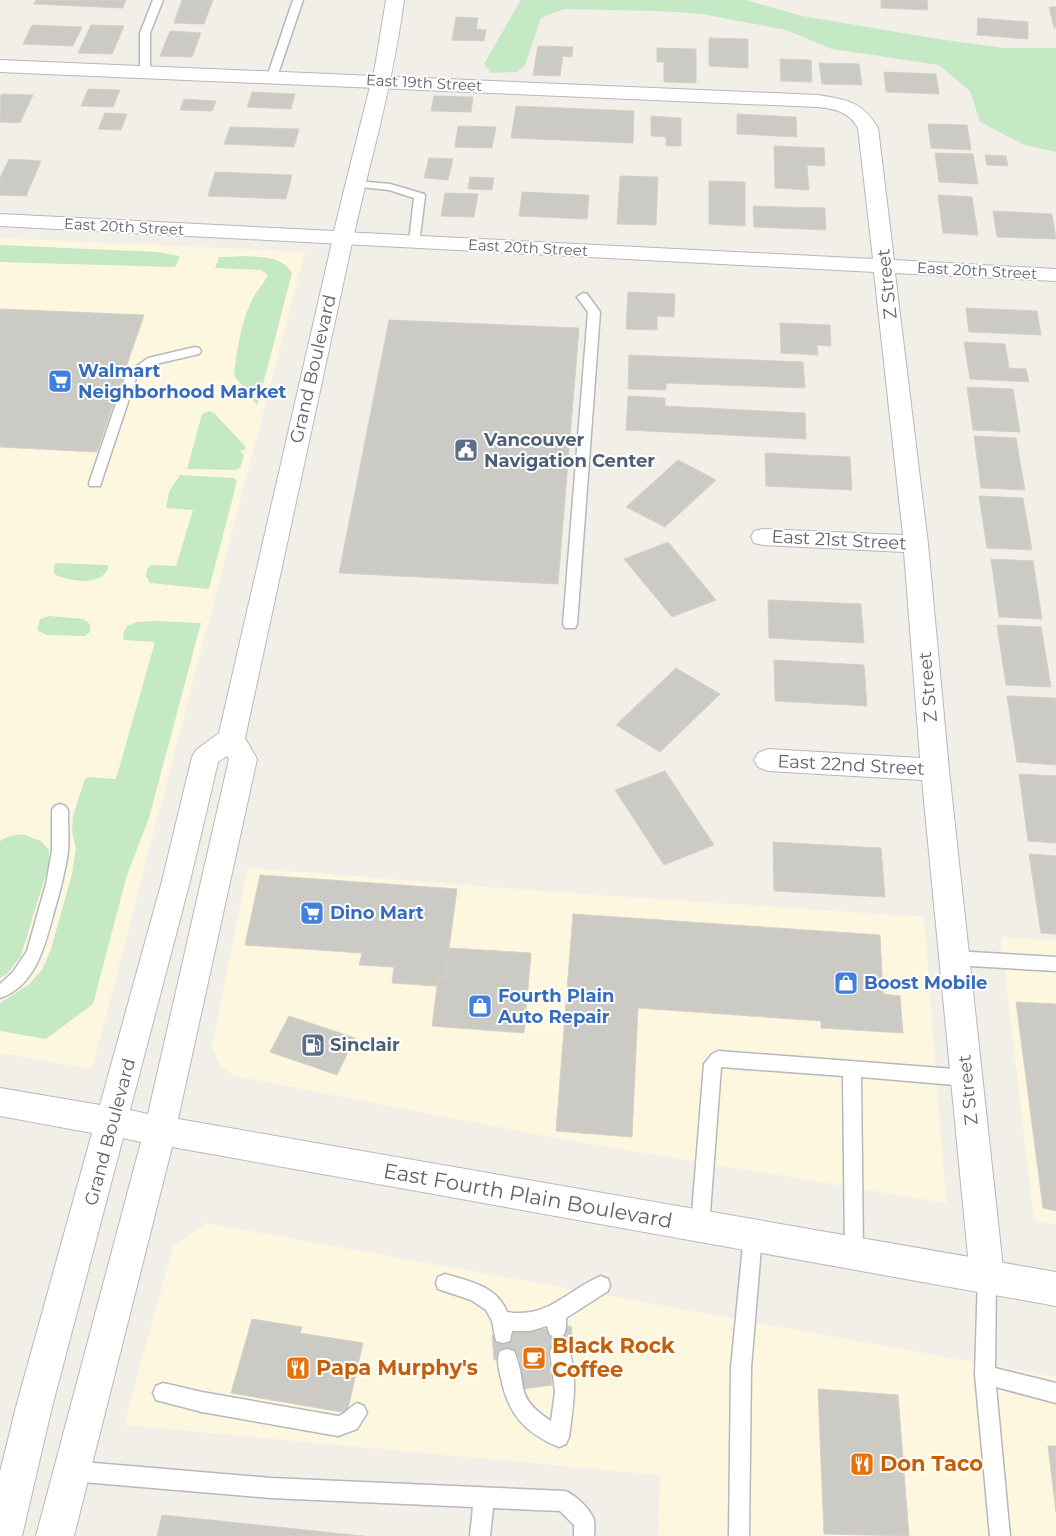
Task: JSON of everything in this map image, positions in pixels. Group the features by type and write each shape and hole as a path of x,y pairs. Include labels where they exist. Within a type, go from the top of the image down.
{"street":[{"name":"Grand Boulevard","path":"3,1536 34,1407 176,881 206,757 231,738 356,181 381,81 392,28 395,0"},
{"name":"East 19th Street","path":"0,66 272,76 818,101 848,106"},
{"name":"Z Street","path":"848,106 862,115 868,128 885,267 916,544 935,770 987,1277"},
{"name":"East 20th Street","path":"0,220 1056,275"},
{"name":"East 21st Street","path":"762,537 916,544"},
{"path":"55,1536 160,1130 244,759 231,738"},
{"name":"East 22nd Street","path":"768,760 935,770"},
{"name":"East Fourth Plain Boulevard","path":"0,1102 1056,1289"}],"lane":[{"path":"145,71 145,32 158,0"},
{"path":"272,76 298,0"},
{"path":"356,181 390,187 420,196 415,242"},
{"path":"570,624 594,312 583,297"},
{"path":"94,483 130,377 139,367 156,358 195,351"},
{"path":"0,991 6,989 18,977 35,953 54,884 60,851 60,810"},
{"path":"954,958 1056,964"},
{"path":"700,1226 713,1064 718,1059 966,1078"},
{"path":"852,1069 854,1252"},
{"path":"739,1536 741,1368 753,1235"},
{"path":"987,1277 985,1375 1000,1536"},
{"path":"445,1283 470,1290 488,1299 500,1313 503,1327 556,1320 601,1284"},
{"path":"507,1358 514,1396 520,1410 530,1419 559,1437 565,1392 560,1352"},
{"path":"985,1375 1056,1393"},
{"path":"163,1393 202,1402 338,1426 350,1422 357,1413"},
{"path":"71,1471 271,1488 565,1501 584,1521 584,1536"},
{"path":"480,1536 484,1497"}],"shaded area":[{"path":"0,238 305,252 92,1069 0,1053"},
{"path":"248,868 568,893 924,917 946,1203 550,1137 235,1076 220,1066 212,1046"},
{"path":"1001,937 1056,940 1056,1224 1034,1221"},
{"path":"206,1223 1056,1377 1056,1536 658,1536 660,1475 124,1425 173,1247"}],"green space":[{"path":"521,0 746,0 802,16 945,40 1004,48 1056,48 1056,152 1025,145 980,122 970,91 939,65 832,49 786,30 702,14 564,9 541,18 525,65 517,72 491,73 484,64"},
{"path":"0,245 157,252 180,256 176,266 172,267 0,262"},
{"path":"248,256 270,258 287,266 292,273 257,405 234,375 238,345 245,316 256,292 268,275 261,270 215,268 219,257"},
{"path":"209,411 214,413 245,446 246,449 240,451 244,456 240,468 236,470 187,469 202,414"},
{"path":"180,475 234,478 237,481 209,589 150,583 146,576 147,569 152,565 176,566 193,510 166,508 169,492"},
{"path":"57,563 109,566 106,573 100,577 93,580 77,581 54,574 54,565"},
{"path":"49,616 83,619 90,624 90,632 85,636 46,635 37,630 40,619"},
{"path":"137,622 201,623 149,818 127,875 93,1004 46,1039 0,1031 0,1003 28,985 42,970 51,949 72,874 76,848 72,832 73,816 85,779 88,777 116,779 155,642 124,640 123,634 127,626"},
{"path":"22,834 41,841 49,850 49,864 21,956 8,973 0,978 0,841 10,836"}],"building":[{"path":"36,0 126,0 123,8 34,4"},
{"path":"182,0 213,0 204,24 174,23"},
{"path":"881,0 927,0 928,10 881,8"},
{"path":"1049,7 1056,7 1056,28 1054,28"},
{"path":"456,17 478,18 476,29 486,30 484,41 452,40"},
{"path":"978,18 1028,22 1028,39 977,35"},
{"path":"32,25 82,27 73,46 23,44"},
{"path":"91,25 124,26 112,54 78,53"},
{"path":"170,31 201,33 192,57 160,56"},
{"path":"709,38 748,39 748,68 709,66"},
{"path":"538,46 573,47 572,57 563,56 560,76 533,75"},
{"path":"657,48 696,49 696,83 664,82 664,62 657,62"},
{"path":"780,59 811,60 812,82 781,81"},
{"path":"819,63 859,64 862,85 822,84"},
{"path":"884,72 936,74 939,94 886,92"},
{"path":"88,89 120,90 113,107 81,106"},
{"path":"252,92 295,94 291,109 247,107"},
{"path":"1,94 33,95 20,123 0,122"},
{"path":"434,96 473,97 471,112 431,111"},
{"path":"184,99 216,101 212,111 180,110"},
{"path":"516,106 634,111 633,143 511,138"},
{"path":"105,113 127,114 121,130 98,129"},
{"path":"737,114 796,117 797,137 737,134"},
{"path":"651,116 681,118 681,146 666,146 666,137 651,136"},
{"path":"928,124 967,125 971,150 931,148"},
{"path":"458,126 496,127 492,148 455,147"},
{"path":"230,127 299,129 294,147 224,144"},
{"path":"774,146 824,148 825,166 807,165 809,190 775,188"},
{"path":"935,153 973,154 978,184 939,182"},
{"path":"985,155 1006,156 1008,166 987,165"},
{"path":"429,158 453,159 448,180 424,178"},
{"path":"9,159 41,161 26,196 0,195 0,178"},
{"path":"215,172 292,175 286,199 208,196"},
{"path":"620,176 658,177 656,225 617,224"},
{"path":"470,177 494,178 492,190 468,189"},
{"path":"709,181 745,182 745,226 709,224"},
{"path":"522,192 589,195 587,219 519,216"},
{"path":"445,193 478,194 474,217 441,216"},
{"path":"938,195 972,197 978,235 943,233"},
{"path":"753,206 825,208 826,230 754,227"},
{"path":"993,211 1052,214 1056,239 997,237"},
{"path":"628,292 675,294 674,317 657,316 657,330 626,329"},
{"path":"966,308 1037,311 1041,335 969,332"},
{"name":"Walmart Neighborhood Market","path":"0,309 144,315 97,452 0,447"},
{"name":"Vancouver Navigation Center","path":"389,320 579,328 558,584 339,573"},
{"path":"780,323 830,325 831,346 817,345 818,355 781,353"},
{"path":"964,342 1005,344 1009,368 1026,369 1029,382 970,379"},
{"path":"629,355 803,362 805,388 666,383 666,390 628,389"},
{"path":"967,387 1013,389 1020,432 973,430"},
{"path":"628,396 665,398 665,406 805,413 806,439 626,430"},
{"path":"974,436 1016,438 1025,490 981,488"},
{"path":"765,453 850,457 852,490 766,486"},
{"path":"678,460 716,480 665,527 626,507"},
{"path":"979,496 1023,498 1032,550 987,548"},
{"path":"668,542 716,600 672,617 624,559"},
{"path":"991,559 1033,561 1042,619 999,617"},
{"path":"768,600 861,604 864,643 769,638"},
{"path":"997,625 1041,627 1051,687 1006,685"},
{"path":"774,660 864,665 867,706 775,701"},
{"path":"676,668 720,694 660,752 616,725"},
{"path":"1007,696 1056,698 1056,765 1017,762"},
{"path":"665,771 714,845 664,865 615,790"},
{"path":"1019,774 1056,776 1056,843 1028,841"},
{"path":"773,842 881,848 885,897 774,891"},
{"path":"1029,854 1056,856 1056,934 1041,933"},
{"path":"260,875 457,889 445,979 438,979 437,986 392,983 394,967 359,965 362,953 245,945"},
{"path":"573,914 880,935 883,994 900,996 903,1033 821,1028 821,1021 638,1008 632,1137 556,1131"},
{"name":"Fourth Plain Auto Repair","path":"449,948 531,953 524,1033 432,1026 438,979 445,979"},
{"path":"1016,1002 1056,1004 1056,1211 1043,1208"},
{"name":"Sinclair","path":"289,1016 355,1038 337,1075 270,1052"},
{"name":"Papa Murphy's","path":"252,1319 302,1327 300,1333 363,1343 347,1413 231,1393"},
{"name":"Black Rock Coffee","path":"571,1326 574,1351 548,1354 552,1385 522,1389 519,1357 494,1360 492,1335"},
{"name":"Don Taco","path":"818,1389 898,1395 909,1536 824,1534"},
{"path":"1048,1446 1056,1446 1056,1512"},
{"path":"162,1515 363,1536 157,1536"}],"place":[{"name":"Walmart Neighborhood Market","path":"60,381"},
{"name":"Vancouver Navigation Center","path":"466,450"},
{"name":"Dino Mart","path":"312,913"},
{"name":"Boost Mobile","path":"846,983"},
{"name":"Fourth Plain Auto Repair","path":"480,1006"},
{"name":"Sinclair","path":"313,1045"},
{"name":"Black Rock Coffee","path":"534,1358"},
{"name":"Papa Murphy's","path":"298,1368"},
{"name":"Don Taco","path":"862,1464"}]}
